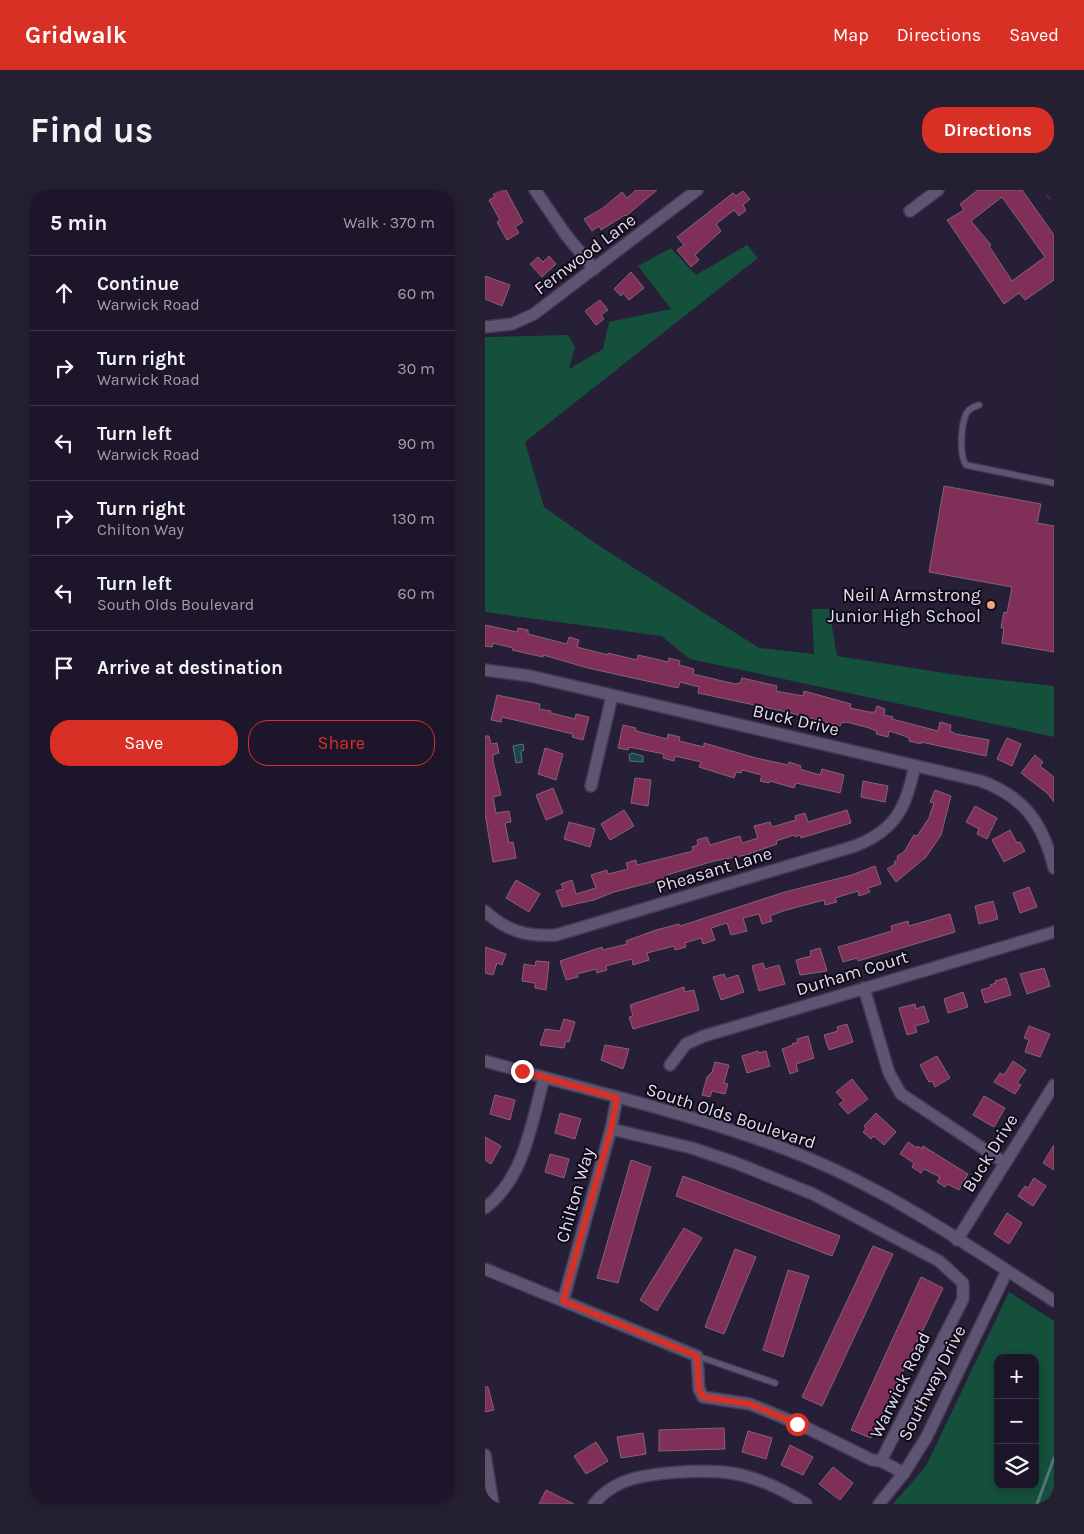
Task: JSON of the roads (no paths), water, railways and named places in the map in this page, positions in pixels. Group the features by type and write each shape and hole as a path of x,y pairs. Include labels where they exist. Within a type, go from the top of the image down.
{"street":[{"path":"535,190 594,269"},
{"name":"Fernwood Lane","path":"485,327 512,324 534,314 697,190"},
{"path":"910,211 938,190"},
{"path":"1051,190 1054,194"},
{"name":"Buck Drive","path":"485,670 530,676 981,781 1002,790 1018,802 1039,826 1054,868"},
{"path":"591,786 612,696"},
{"name":"Pheasant Lane","path":"485,911 512,930 534,936 556,935 855,846 883,832 903,808 915,766"},
{"name":"Durham Court","path":"669,1065 686,1044 704,1036 1054,932"},
{"path":"864,988 889,1072 901,1094 907,1100 1005,1163"},
{"name":"South Olds Boulevard","path":"485,1061 722,1128 799,1154 866,1186 1054,1301"},
{"path":"485,1208 501,1194 517,1171 544,1078"},
{"name":"Buck Drive","path":"957,1240 1054,1085"},
{"name":"Chilton Way","path":"563,1301 611,1129 617,1098"},
{"name":"Warwick Road","path":"611,1129 692,1148 737,1163 813,1194 939,1261 963,1283 963,1299 881,1461 872,1460 801,1425 750,1404 703,1397 699,1389 697,1356"},
{"path":"485,1268 697,1356"},
{"name":"Southway Drive","path":"879,1504 904,1473 926,1438 1007,1271"},
{"path":"485,1455 493,1504"},
{"path":"881,1461 904,1473"},
{"path":"594,1504 608,1490 622,1482 637,1478 676,1473 720,1472 752,1478 806,1504"}],"lane":[{"path":"979,405 971,408 966,413 961,448 961,458 966,465 1054,483"},
{"path":"697,1356 775,1383"}],"waterway":[{"path":"1037,1504 1054,1458"}],"place":[{"name":"Neil A Armstrong Junior High School","path":"991,605"}]}
